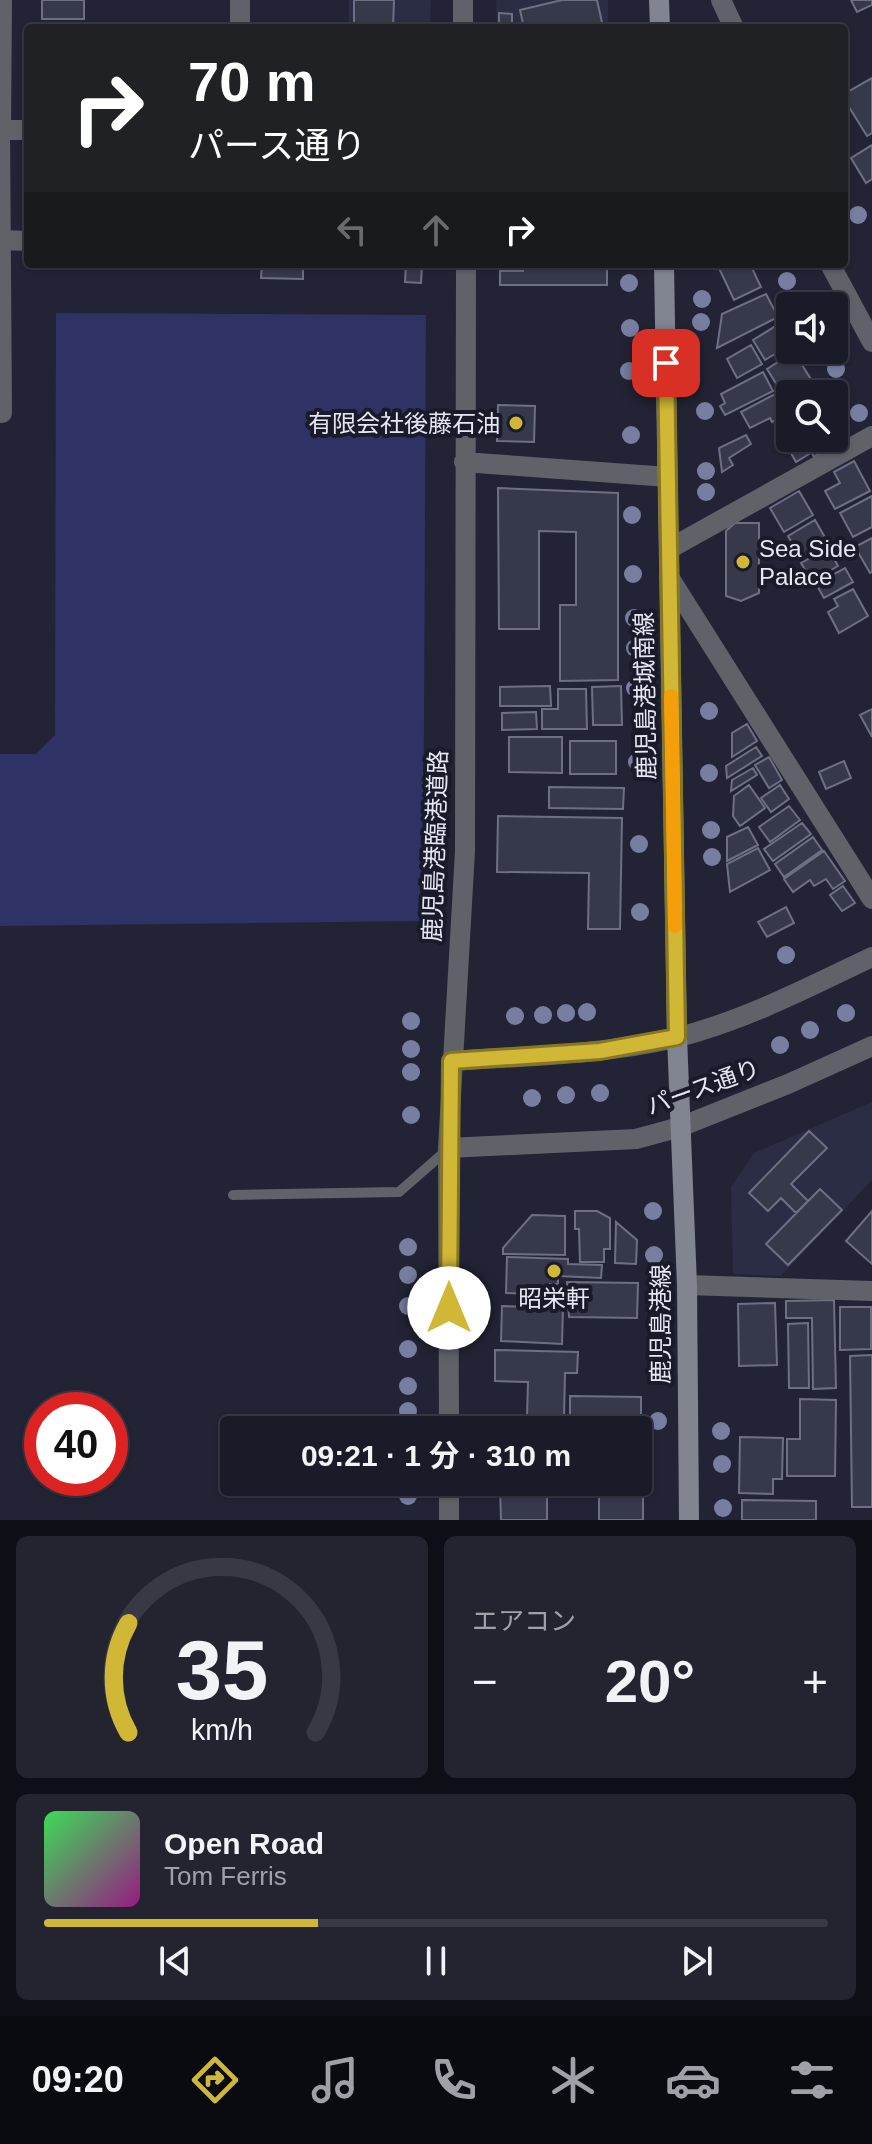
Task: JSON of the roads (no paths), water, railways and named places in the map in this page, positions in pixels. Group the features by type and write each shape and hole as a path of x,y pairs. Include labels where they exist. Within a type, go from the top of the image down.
{"main road":[{"path":"659,0 660,24"},
{"name":"鹿児島港城南線","path":"664,268 680,1127"},
{"name":"鹿児島港線","path":"680,1127 687,1285 689,1520"}],"street":[{"path":"0,413 2,0"},
{"path":"240,0 240,24"},
{"path":"463,0 463,24"},
{"path":"721,0 732,24"},
{"path":"0,130 24,130"},
{"path":"2,240 24,241"},
{"name":"鹿児島港臨港道路","path":"449,1416 448,1148 465,851 466,268"},
{"path":"832,268 872,342"},
{"path":"669,549 872,436"},
{"path":"464,462 668,477"},
{"path":"669,577 872,899"},
{"path":"451,1061 600,1051 677,1037 774,1004 872,957"},
{"name":"パース通り","path":"448,1148 636,1139 680,1127 872,1046"},
{"path":"687,1285 872,1291"},
{"path":"449,1496 449,1520"}],"lane":[{"path":"233,1195 399,1192 448,1148"}],"place":[{"name":"有限会社後藤石油","path":"516,423"},
{"name":"Sea Side Palace","path":"743,562"},
{"name":"昭栄軒","path":"554,1271"}]}
